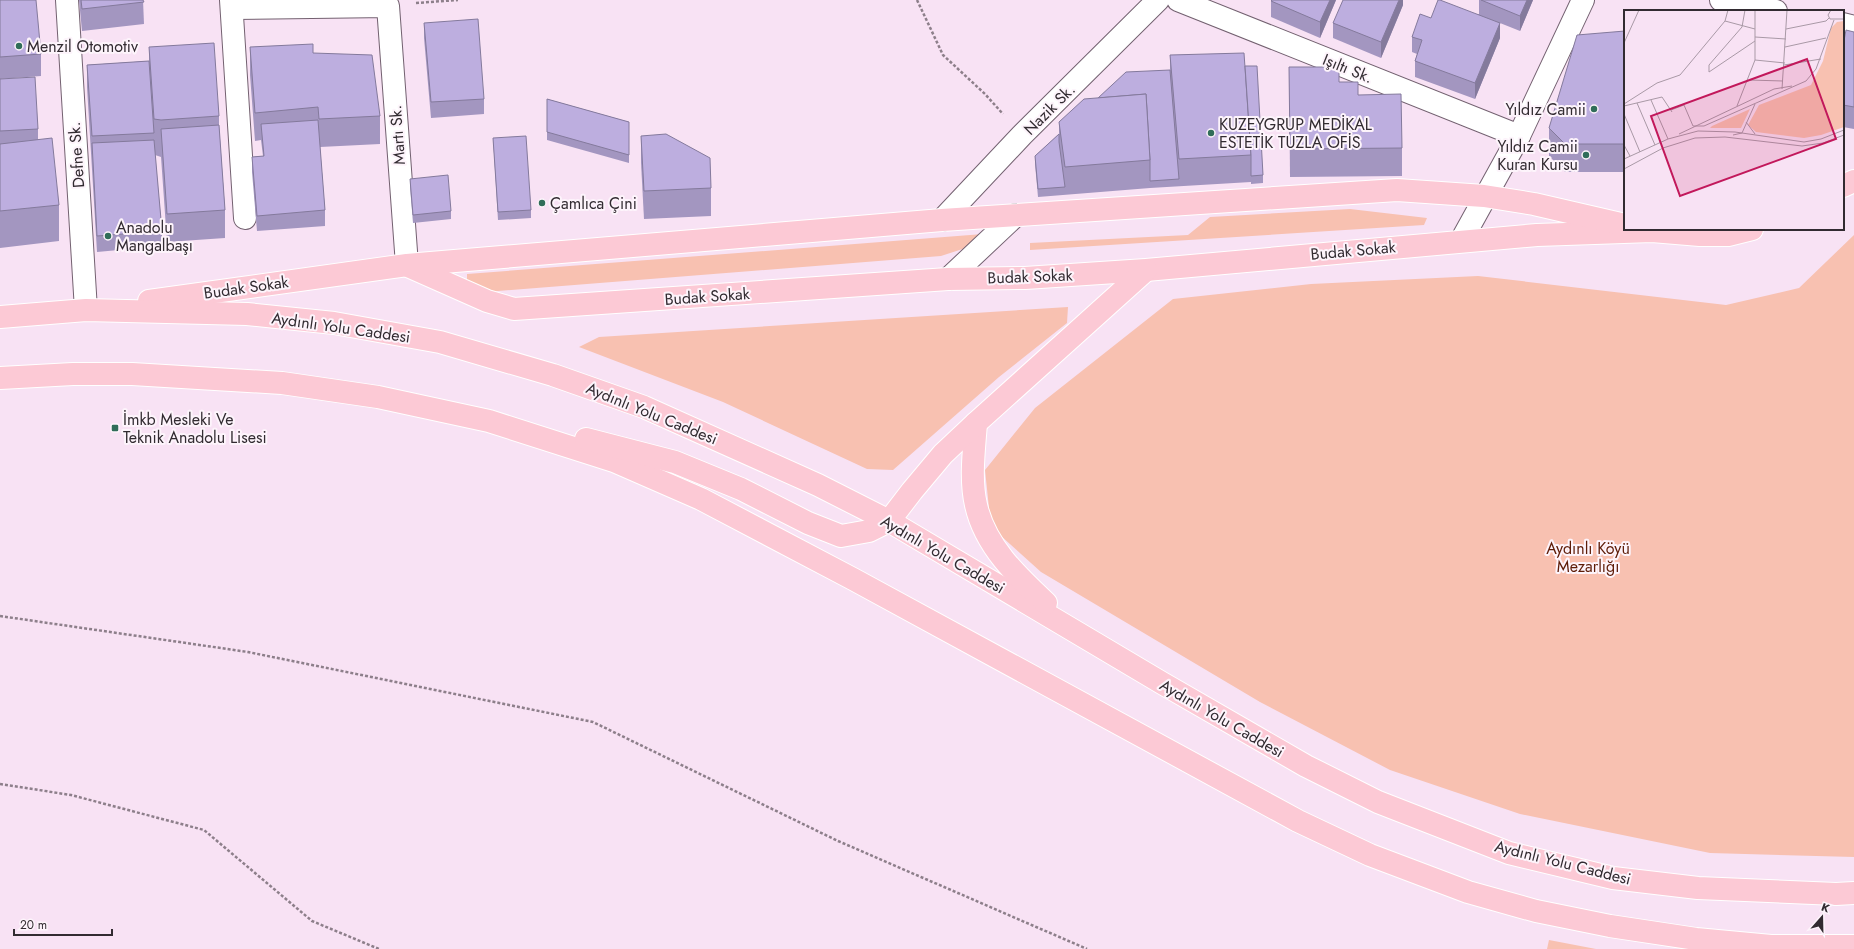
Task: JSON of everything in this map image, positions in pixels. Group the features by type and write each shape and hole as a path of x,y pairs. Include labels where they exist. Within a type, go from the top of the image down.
{"main road":[{"path":"1844,186 1854,181"},
{"name":"Budak Sokak","path":"86,310 407,265 942,220 1397,190 1484,196 1534,204 1624,225"},
{"name":"Budak Sokak","path":"407,265 487,301 514,309 948,279 1025,278 1146,270 1461,241 1582,232 1647,230 1700,235 1728,235 1748,230"},
{"path":"0,378 73,374 132,374 282,383 378,397 489,421 572,435 675,462 741,489 808,523 841,536 869,532 889,521 943,454 1146,270"},
{"name":"Aydınlı Yolu Caddesi","path":"0,317 86,310 247,314 334,323 440,342 553,375 644,407 805,478 889,521 1306,766 1378,802 1509,852 1613,878 1698,888 1836,894 1854,893"},
{"path":"489,421 614,461 700,498 853,579 1298,821 1370,855 1468,892 1536,910 1610,926 1696,939 1772,946 1854,946"},
{"path":"976,423 973,471 976,505 989,541 1021,580 1055,611 1092,641"}],"street":[{"name":"Defne Sk.","path":"67,0 86,310"},
{"name":"Nazik Sk.","path":"942,220 1022,135 1158,0"},
{"name":"Işıltı Sk.","path":"1178,0 1519,136"},
{"path":"1461,241 1484,196 1519,136 1583,0"},
{"path":"1721,0 1771,10"},
{"path":"245,218 232,39 232,4 388,6"},
{"name":"Martı Sk.","path":"388,6 407,265"},
{"path":"1844,24 1854,26"},
{"path":"948,279 1016,215"}],"path":[{"path":"388,6 458,0"},
{"path":"917,0 943,55 984,94 1022,135"},
{"path":"0,616 248,652 593,722 838,841 1087,949"},
{"path":"0,784 71,794 204,830 312,921 379,949"}],"green space":[{"path":"1350,209 1427,218 1424,225 1030,250 1030,243 1188,235 1210,217"},
{"path":"983,234 984,242 941,256 486,292 467,282 467,274"},
{"name":"Aydınlı Köyü Mezarlığı","path":"1854,235 1854,857 1710,853 1520,814 1390,770 1260,702 1041,572 991,527 985,470 1035,408 1173,299 1311,284 1478,276 1726,305 1799,288"},
{"path":"1068,307 1067,323 999,377 893,470 867,469 723,402 579,347 599,337"},
{"path":"1549,940 1596,949 1547,949"}],"building":[{"name":"Menzil Otomotiv","path":"0,0 36,0 41,54 0,57"},
{"path":"81,0 143,0 144,2 82,9"},
{"path":"1330,0 1320,22 1271,1"},
{"path":"1343,0 1399,0 1381,42 1333,23"},
{"path":"1438,0 1500,23 1475,83 1415,61 1422,40 1412,37 1420,14 1431,18"},
{"path":"1481,0 1527,0 1520,16"},
{"path":"478,19 484,99 431,102 424,23"},
{"path":"1846,30 1854,32 1854,107 1844,105 1844,41"},
{"name":"Yıldız Camii","path":"1624,31 1624,144 1565,144 1549,128 1577,35"},
{"path":"214,43 219,116 161,120 154,119 149,47"},
{"path":"313,44 313,53 372,55 380,116 319,119 318,107 255,113 250,47"},
{"name":"KUZEYGRUP MEDİKAL ESTETİK TUZLA OFİS","path":"1244,53 1251,155 1179,159 1170,55"},
{"path":"149,61 154,133 92,136 87,65"},
{"path":"1245,66 1257,66 1263,175 1251,176"},
{"path":"1289,67 1339,67 1339,82 1358,82 1358,95 1401,94 1402,148 1290,149"},
{"path":"1170,70 1179,179 1150,181 1146,94 1098,98 1126,72"},
{"path":"35,77 38,129 0,131 0,79"},
{"path":"1146,94 1150,160 1065,167 1059,122 1084,99"},
{"path":"547,99 629,122 629,155 547,132"},
{"path":"318,120 325,210 257,216 252,157 264,156 261,124"},
{"path":"219,125 225,210 167,214 161,129"},
{"path":"666,134 710,158 711,188 644,191 641,136"},
{"path":"1059,134 1065,187 1038,189 1035,156"},
{"path":"526,136 531,210 498,212 493,138"},
{"path":"52,138 59,205 0,211 0,144"},
{"path":"154,140 162,231 97,236 92,143"},
{"path":"448,175 451,211 413,215 410,179"}],"place":[{"name":"Menzil Otomotiv","path":"19,46"},
{"name":"Yıldız Camii","path":"1594,109"},
{"name":"KUZEYGRUP MEDİKAL ESTETİK TUZLA OFİS","path":"1211,133"},
{"name":"Yıldız Camii Kuran Kursu","path":"1586,155"},
{"name":"Çamlıca Çini","path":"542,203"},
{"name":"Anadolu Mangalbaşı","path":"108,236"},
{"name":"İmkb Mesleki Ve Teknik Anadolu Lisesi","path":"115,428"}]}
